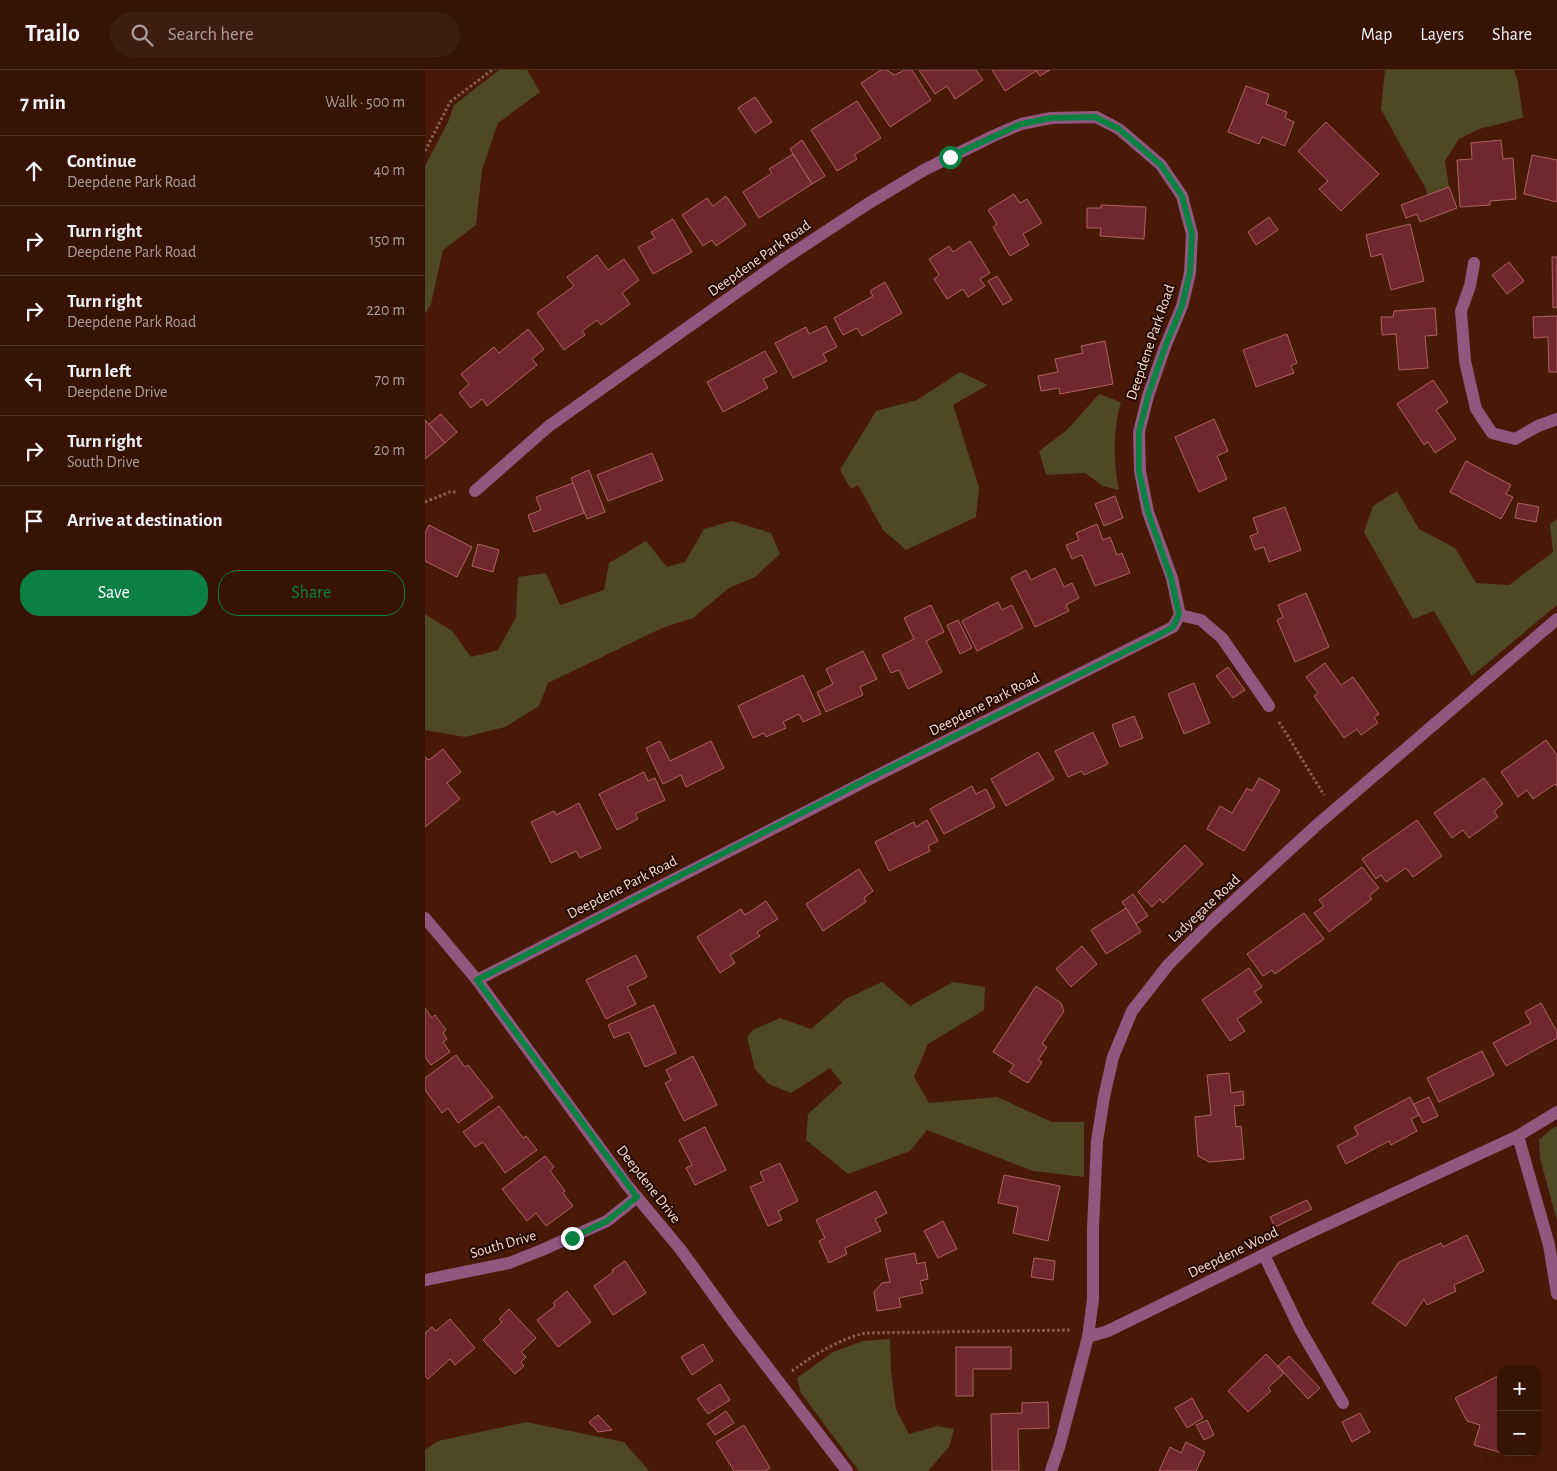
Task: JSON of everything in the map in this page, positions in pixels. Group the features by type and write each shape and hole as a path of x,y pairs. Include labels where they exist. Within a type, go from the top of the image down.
{"street":[{"name":"Deepdene Park Road","path":"475,491 549,426 784,259 916,175 984,140 1021,124 1051,118 1095,117 1119,129 1161,165 1182,196 1192,234 1190,272 1182,306 1148,396 1139,432 1139,471 1148,512 1171,578 1179,614 1173,627 866,780 477,980"},
{"path":"1474,263 1470,286 1461,311 1465,362 1476,409 1492,433 1515,439 1538,426 1557,419"},
{"path":"1179,614 1201,620 1222,638 1269,706"},
{"name":"Ladyegate Road","path":"1089,1333 1093,1299 1093,1229 1097,1142 1113,1057 1132,1011 1187,945 1334,810 1557,619"},
{"name":"Deepdene Drive","path":"425,918 477,980 637,1197 681,1250 847,1471"},
{"name":"Deepdene Wood","path":"1089,1333 1108,1332 1264,1255 1519,1136 1557,1112"},
{"path":"1519,1136 1549,1245 1557,1294"},
{"name":"South Drive","path":"425,1280 509,1262 542,1250 607,1221 637,1197"},
{"path":"1264,1255 1300,1329 1343,1403"},
{"path":"1051,1471 1060,1444 1089,1333"}],"path":[{"path":"425,151 450,102 492,70"},
{"path":"425,502 450,492 475,491"},
{"path":"1269,706 1334,810"},
{"path":"779,1382 809,1358 845,1338 865,1333 1089,1333"}],"shaded area":[{"path":"499,70 527,70 540,92 498,123 482,170 476,225 443,250 431,304 425,314 425,166 449,120 454,105"},
{"path":"1385,70 1514,70 1518,82 1523,118 1479,129 1459,139 1445,161 1449,187 1428,195 1381,109"},
{"path":"960,372 988,385 953,405 979,487 976,517 906,550 883,530 858,485 851,489 840,470 876,411 917,400"},
{"path":"1099,394 1121,402 1116,423 1115,446 1119,490 1103,486 1085,473 1046,475 1039,451 1067,430"},
{"path":"1397,491 1419,529 1455,548 1476,583 1509,585 1553,552 1550,524 1557,519 1557,605 1472,676 1434,611 1413,619 1364,532 1373,506"},
{"path":"732,521 771,533 780,554 755,577 729,588 693,618 662,628 548,683 539,706 505,727 465,737 425,730 425,614 452,631 471,657 498,650 516,617 518,577 546,573 560,605 604,590 609,563 646,541 667,567 685,562 704,529"},
{"path":"882,982 910,1006 953,982 985,987 984,1010 928,1044 914,1077 929,1103 997,1097 1052,1122 1084,1122 1084,1177 1033,1171 927,1130 910,1151 848,1174 806,1140 808,1114 842,1083 830,1068 791,1093 769,1084 755,1069 747,1037 753,1030 780,1018 811,1029 846,999"},
{"path":"1557,1126 1557,1221 1540,1158 1539,1140"},
{"path":"890,1339 891,1371 896,1409 909,1434 937,1426 954,1429 949,1447 928,1471 859,1471 801,1393 797,1378 833,1352 863,1341"},
{"path":"526,1422 624,1442 649,1471 425,1471 425,1450 438,1441"}],"building":[{"path":"881,70 886,70 895,75 904,70 912,70 931,100 890,127 861,83"},
{"path":"919,70 976,70 983,80 955,99 947,86 935,94"},
{"path":"992,70 1050,70 1040,76 1036,71 1005,91"},
{"path":"1246,86 1269,94 1266,104 1287,112 1285,118 1294,122 1285,146 1262,137 1259,144 1228,132"},
{"path":"755,97 772,122 755,133 738,108"},
{"path":"857,101 881,138 854,155 857,159 837,171 811,130"},
{"path":"1326,122 1379,174 1341,211 1319,189 1328,181 1298,151"},
{"path":"802,140 825,176 812,184 790,149"},
{"path":"1501,140 1503,159 1513,158 1516,199 1490,201 1490,205 1460,207 1457,160 1472,159 1471,143"},
{"path":"793,154 812,184 759,218 743,192 772,173 769,169"},
{"path":"1532,155 1557,160 1557,202 1524,194"},
{"path":"1449,187 1457,208 1420,222 1417,214 1406,218 1401,205"},
{"path":"1014,194 1020,203 1027,199 1042,223 1023,234 1029,245 1010,256 993,227 997,224 988,210"},
{"path":"726,196 746,225 716,246 712,240 703,246 682,215 707,198 713,206"},
{"path":"1101,205 1146,207 1144,239 1100,236 1101,228 1087,228 1087,208 1101,208"},
{"path":"1269,217 1278,230 1256,245 1248,232"},
{"path":"673,219 692,252 653,274 638,247 655,238 651,232"},
{"path":"1410,224 1424,281 1391,290 1382,254 1371,257 1366,235"},
{"path":"970,241 990,273 980,279 985,286 968,297 963,289 947,299 934,279 939,275 929,259 949,246 953,252"},
{"path":"597,255 608,270 624,259 639,280 622,293 630,304 601,325 597,320 582,331 585,335 564,350 537,313 574,286 567,277"},
{"path":"1552,257 1557,257 1557,307 1553,308"},
{"path":"1509,262 1524,281 1507,294 1492,275"},
{"path":"997,276 1012,300 1003,305 988,281"},
{"path":"885,282 902,313 862,336 857,328 843,335 834,318 873,296 870,291"},
{"path":"1435,308 1437,335 1425,336 1428,368 1399,370 1396,334 1382,335 1381,317 1393,317 1394,311"},
{"path":"1557,316 1557,372 1549,372 1548,337 1534,338 1533,317"},
{"path":"826,326 837,347 823,354 827,361 793,378 775,343 806,327 809,334"},
{"path":"528,329 544,349 532,359 537,365 487,406 482,399 471,408 459,393 469,384 461,374 494,347 499,353"},
{"path":"1287,334 1297,363 1291,366 1294,373 1256,387 1243,350"},
{"path":"1105,341 1113,384 1060,394 1059,388 1041,391 1038,376 1058,372 1055,359 1083,353 1081,346"},
{"path":"765,351 777,372 763,379 768,388 723,412 707,382"},
{"path":"1433,380 1448,402 1436,410 1456,439 1435,453 1428,442 1424,445 1397,404"},
{"path":"441,414 457,432 445,443 429,424"},
{"path":"1214,419 1228,451 1217,456 1227,479 1199,492 1175,437"},
{"path":"425,420 445,443 425,459"},
{"path":"652,453 663,480 608,501 597,475"},
{"path":"1466,461 1511,485 1506,494 1513,497 1501,519 1450,492"},
{"path":"589,470 605,512 587,519 571,478"},
{"path":"573,483 584,513 534,532 528,515 541,510 536,497"},
{"path":"1115,496 1123,518 1104,526 1095,504"},
{"path":"1518,503 1539,507 1536,522 1515,518"},
{"path":"1285,507 1301,550 1269,562 1264,547 1255,550 1250,536 1258,533 1253,518"},
{"path":"1097,524 1103,540 1110,537 1117,555 1122,553 1130,573 1095,586 1082,555 1072,559 1066,545 1079,540 1076,533"},
{"path":"429,525 472,547 457,577 425,561 425,533"},
{"path":"478,544 499,550 493,572 472,566"},
{"path":"1055,568 1064,587 1072,583 1079,598 1066,605 1069,611 1035,627 1011,578 1026,570 1031,580"},
{"path":"1306,593 1329,647 1295,662 1277,620 1283,617 1278,605"},
{"path":"998,602 1002,610 1012,605 1023,628 977,651 962,621"},
{"path":"931,605 944,632 926,641 942,672 908,689 899,670 891,673 882,655 914,639 904,618"},
{"path":"958,620 972,648 960,654 947,625"},
{"path":"863,651 877,679 860,687 863,695 826,712 817,692 833,684 826,669"},
{"path":"1325,663 1341,685 1353,677 1379,714 1374,717 1378,723 1361,735 1357,729 1344,738 1314,696 1318,693 1306,677"},
{"path":"1228,667 1245,690 1233,698 1216,676"},
{"path":"803,675 821,714 803,722 799,714 783,722 786,728 766,737 764,733 753,738 738,706"},
{"path":"1194,683 1210,723 1184,734 1168,694"},
{"path":"1134,716 1143,738 1120,747 1112,725"},
{"path":"1093,732 1108,764 1084,775 1082,771 1068,777 1055,751"},
{"path":"1546,740 1557,755 1557,787 1555,784 1533,799 1527,790 1518,797 1501,772"},
{"path":"660,741 670,761 711,741 724,768 686,787 681,775 663,784 646,748"},
{"path":"443,749 461,772 447,783 460,799 425,827 425,757 429,760"},
{"path":"1038,752 1054,779 1006,806 991,779"},
{"path":"644,772 648,781 655,778 665,800 635,814 638,819 617,830 599,794"},
{"path":"1259,778 1280,790 1244,851 1207,829 1220,806 1232,813 1247,788 1252,791"},
{"path":"1484,778 1503,804 1494,811 1498,817 1469,838 1463,830 1452,838 1434,813"},
{"path":"972,786 976,794 986,789 995,807 944,834 930,809"},
{"path":"579,803 601,848 580,858 576,851 551,863 531,822 554,811 556,815"},
{"path":"927,820 938,841 928,846 930,851 889,871 875,842 914,822 916,827"},
{"path":"1417,820 1442,856 1413,877 1406,868 1386,882 1381,875 1376,879 1362,859"},
{"path":"1185,845 1203,864 1163,903 1160,899 1152,907 1138,892"},
{"path":"1362,867 1379,888 1369,896 1372,899 1329,932 1314,913 1324,906 1319,900"},
{"path":"859,869 873,891 864,898 866,902 823,931 806,904"},
{"path":"1133,894 1148,916 1136,924 1122,902"},
{"path":"766,901 778,919 757,932 760,936 730,955 735,963 720,973 697,937 741,909 745,915"},
{"path":"1126,908 1141,932 1106,954 1091,930"},
{"path":"1304,913 1324,939 1275,974 1272,970 1263,976 1247,954"},
{"path":"1082,946 1097,964 1071,987 1056,969"},
{"path":"636,955 647,977 627,987 636,1004 606,1019 586,980"},
{"path":"1249,968 1262,987 1254,992 1262,1002 1237,1019 1245,1031 1230,1041 1202,1000"},
{"path":"1036,986 1061,1003 1064,1011 1042,1044 1047,1047 1038,1060 1042,1062 1028,1083 1009,1072 1014,1065 993,1052"},
{"path":"1541,1003 1557,1032 1557,1038 1506,1066 1493,1043 1531,1023 1525,1012"},
{"path":"654,1005 676,1053 645,1067 629,1032 614,1038 608,1025"},
{"path":"425,1008 432,1018 435,1015 446,1030 443,1033 447,1039 443,1042 450,1052 431,1065 425,1057"},
{"path":"1482,1051 1494,1075 1439,1102 1427,1078"},
{"path":"456,1055 465,1067 468,1065 493,1097 458,1123 448,1108 442,1113 425,1090 425,1078"},
{"path":"693,1056 717,1105 684,1121 665,1083 671,1080 666,1070"},
{"path":"1229,1073 1231,1093 1243,1091 1244,1105 1234,1106 1236,1127 1241,1126 1244,1159 1209,1162 1198,1156 1195,1117 1211,1115 1207,1075"},
{"path":"1410,1097 1419,1115 1411,1119 1417,1131 1391,1145 1389,1141 1346,1164 1337,1146 1358,1135 1354,1127"},
{"path":"1429,1097 1438,1116 1423,1123 1414,1104"},
{"path":"499,1106 523,1138 526,1136 537,1150 505,1173 483,1142 475,1147 463,1132"},
{"path":"705,1127 726,1170 695,1185 686,1168 692,1165 679,1140"},
{"path":"545,1156 554,1167 550,1171 565,1191 563,1193 573,1206 546,1226 536,1213 527,1221 502,1189"},
{"path":"780,1163 798,1201 778,1211 782,1220 768,1226 750,1187 764,1181 760,1172"},
{"path":"1004,1175 1060,1186 1048,1241 1013,1233 1018,1207 998,1203"},
{"path":"876,1191 887,1213 875,1219 881,1231 845,1248 847,1254 829,1263 819,1241 825,1238 816,1220"},
{"path":"1307,1200 1312,1209 1275,1227 1270,1217"},
{"path":"943,1221 957,1249 938,1258 924,1231"},
{"path":"1467,1235 1484,1271 1454,1285 1456,1291 1427,1305 1424,1299 1406,1326 1372,1303 1399,1262 1441,1243 1443,1247"},
{"path":"915,1253 917,1264 925,1262 928,1279 920,1281 923,1293 899,1298 901,1307 877,1311 874,1292 882,1283 890,1282 885,1259"},
{"path":"1034,1258 1055,1261 1053,1280 1031,1277"},
{"path":"625,1261 646,1293 613,1315 594,1286"},
{"path":"567,1291 591,1322 558,1347 537,1320 555,1306 553,1303"},
{"path":"509,1309 536,1338 521,1352 526,1357 521,1362 524,1366 515,1374 483,1340 502,1322 499,1319"},
{"path":"450,1319 475,1348 455,1365 450,1359 428,1379 425,1376 425,1333 432,1327 436,1331"},
{"path":"703,1344 713,1361 692,1375 681,1357"},
{"path":"956,1347 1011,1347 1011,1369 973,1369 973,1396 956,1396"},
{"path":"1266,1354 1284,1373 1268,1388 1271,1391 1248,1412 1228,1391"},
{"path":"1289,1356 1320,1388 1308,1399 1278,1366"},
{"path":"1497,1377 1497,1452 1474,1445 1480,1425 1467,1421 1455,1398"},
{"path":"720,1384 730,1400 708,1414 697,1399"},
{"path":"1192,1398 1203,1418 1187,1428 1175,1408"},
{"path":"1048,1402 1049,1428 1018,1429 1019,1471 992,1471 991,1414 1022,1413 1022,1403"},
{"path":"726,1411 734,1423 715,1435 707,1424"},
{"path":"1360,1413 1370,1432 1352,1442 1342,1422"},
{"path":"598,1415 612,1430 598,1432 589,1422"},
{"path":"1207,1420 1214,1435 1204,1440 1196,1425"},
{"path":"744,1425 770,1468 765,1471 734,1471 716,1442"},
{"path":"1186,1442 1205,1452 1196,1471 1159,1471 1170,1447 1181,1453"}],"route":[{"path":"572,1238 607,1221 637,1197 477,980 866,780 1159,635 1173,627 1179,614 1171,578 1148,512 1139,471 1139,432 1148,396 1182,306 1190,272 1192,234 1182,196 1161,165 1119,129 1095,117 1051,118 1021,124 950,157"}]}
